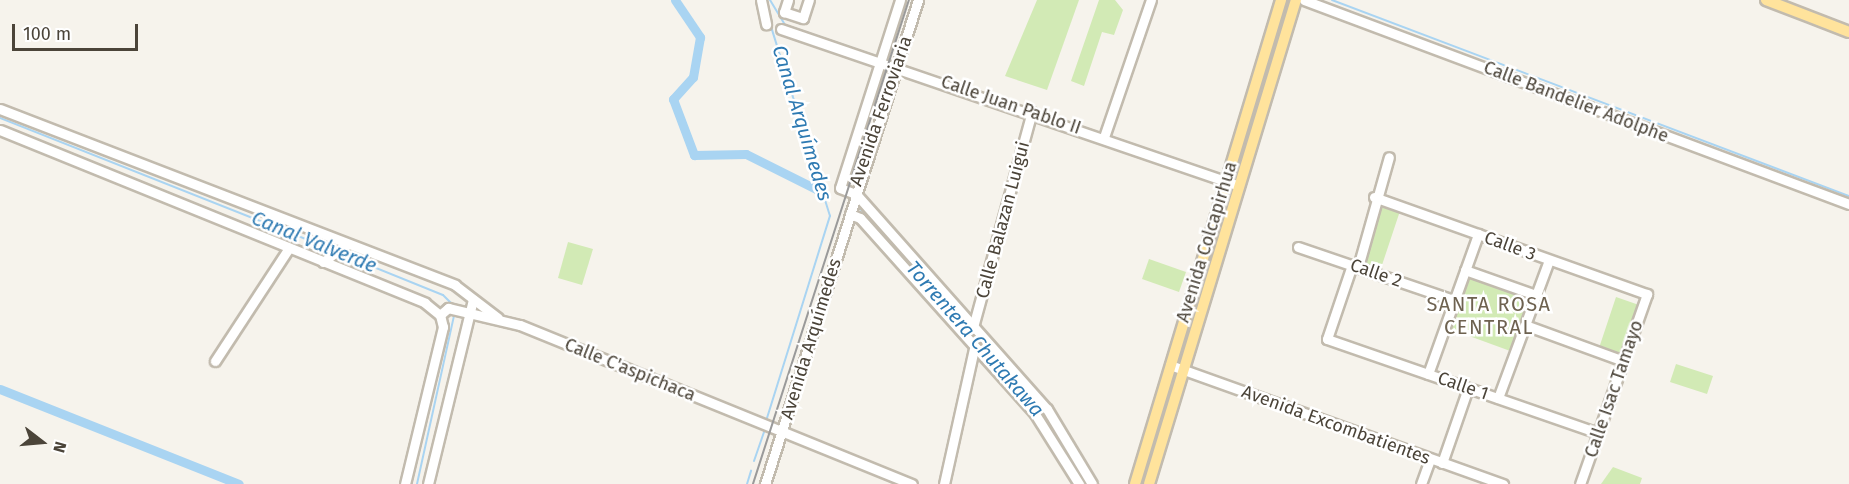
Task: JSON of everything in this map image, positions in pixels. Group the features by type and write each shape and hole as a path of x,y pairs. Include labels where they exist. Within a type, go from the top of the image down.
{"main road":[{"name":"Avenida Colcapirhua","path":"1135,484 1280,0"},
{"name":"Avenida Colcapirhua","path":"1149,484 1296,0"},
{"path":"1766,0 1849,32"}],"street":[{"path":"761,0 766,24"},
{"path":"788,0 784,12 803,18 809,0"},
{"name":"Avenida Ferroviaria","path":"900,0 840,188 856,194 918,0"},
{"path":"1104,137 1151,0"},
{"name":"Calle Bandelier Adolphe","path":"1304,0 1849,204"},
{"name":"Calle Juan Pablo II","path":"781,29 1032,112 1239,186"},
{"name":"Calle C'aspichaca","path":"0,109 344,246 455,285 498,318"},
{"name":"Calle Balazan Luigui","path":"973,327 1032,112"},
{"path":"0,130 289,248 327,259 425,303 440,315 443,327 405,484"},
{"path":"1355,266 1375,218 1374,197 1389,157"},
{"path":"856,194 1047,409 1092,484"},
{"name":"Avenida Arquímedes","path":"765,484 856,194"},
{"name":"Calle 3","path":"1374,197 1647,294"},
{"path":"850,214 860,218 974,350 1035,414 1079,484"},
{"path":"1428,374 1478,234"},
{"path":"327,259 344,246"},
{"name":"Calle 2","path":"1298,246 1454,300"},
{"path":"215,361 289,248"},
{"path":"1498,398 1549,260"},
{"name":"Calle 1","path":"1355,266 1327,339 1598,433"},
{"path":"1465,270 1536,295"},
{"name":"Calle Isac Tamayo","path":"1580,484 1647,294"},
{"path":"428,484 466,311 473,299"},
{"name":"Calle C'aspichaca","path":"440,315 448,308 498,318 912,484"},
{"path":"1525,325 1624,361"},
{"path":"944,484 974,350"},
{"name":"Avenida Excombatientes","path":"1170,365 1503,484"},
{"path":"1442,463 1468,388"},
{"path":"1421,484 1430,459"}],"green space":[{"path":"1037,0 1079,0 1047,90 1005,76"},
{"path":"1099,0 1115,0 1123,10 1114,35 1102,32 1084,86 1071,81"},
{"path":"1282,6 1287,8 1239,169 1234,168"},
{"path":"1226,192 1231,193 1183,357 1178,355"},
{"path":"1381,206 1400,211 1380,271 1364,264"},
{"path":"568,242 593,249 582,285 558,278"},
{"path":"1149,259 1186,272 1179,292 1142,279"},
{"path":"1470,276 1532,299 1513,352 1450,329"},
{"path":"1616,297 1639,305 1622,356 1599,348"},
{"path":"1676,364 1713,376 1707,394 1670,382"},
{"path":"1172,377 1177,378 1145,484 1140,484"},
{"path":"1613,467 1642,478 1640,484 1601,484"}],"waterway":[{"path":"675,0 700,37 693,77 673,99 694,155 746,154 822,192"},
{"path":"770,0 785,25 879,57"},
{"path":"1332,0 1849,196"},
{"name":"Canal Arquímedes","path":"767,418 830,216 770,23"},
{"name":"Canal Valverde","path":"0,118 334,250"},
{"name":"Torrentera Chutakawa","path":"856,204 1040,410 1086,484"},
{"name":"Canal Valverde","path":"339,253 443,295 454,306"},
{"name":"Canal Valverde","path":"417,484 455,311"},
{"path":"0,389 239,484"},
{"name":"Canal Arquímedes","path":"754,461 765,429"},
{"name":"Canal Arquímedes","path":"747,484 751,471"}],"tram line":[{"path":"753,484 909,0"}],"district":[{"name":"SANTA ROSA CENTRAL","path":"1489,316"}]}
